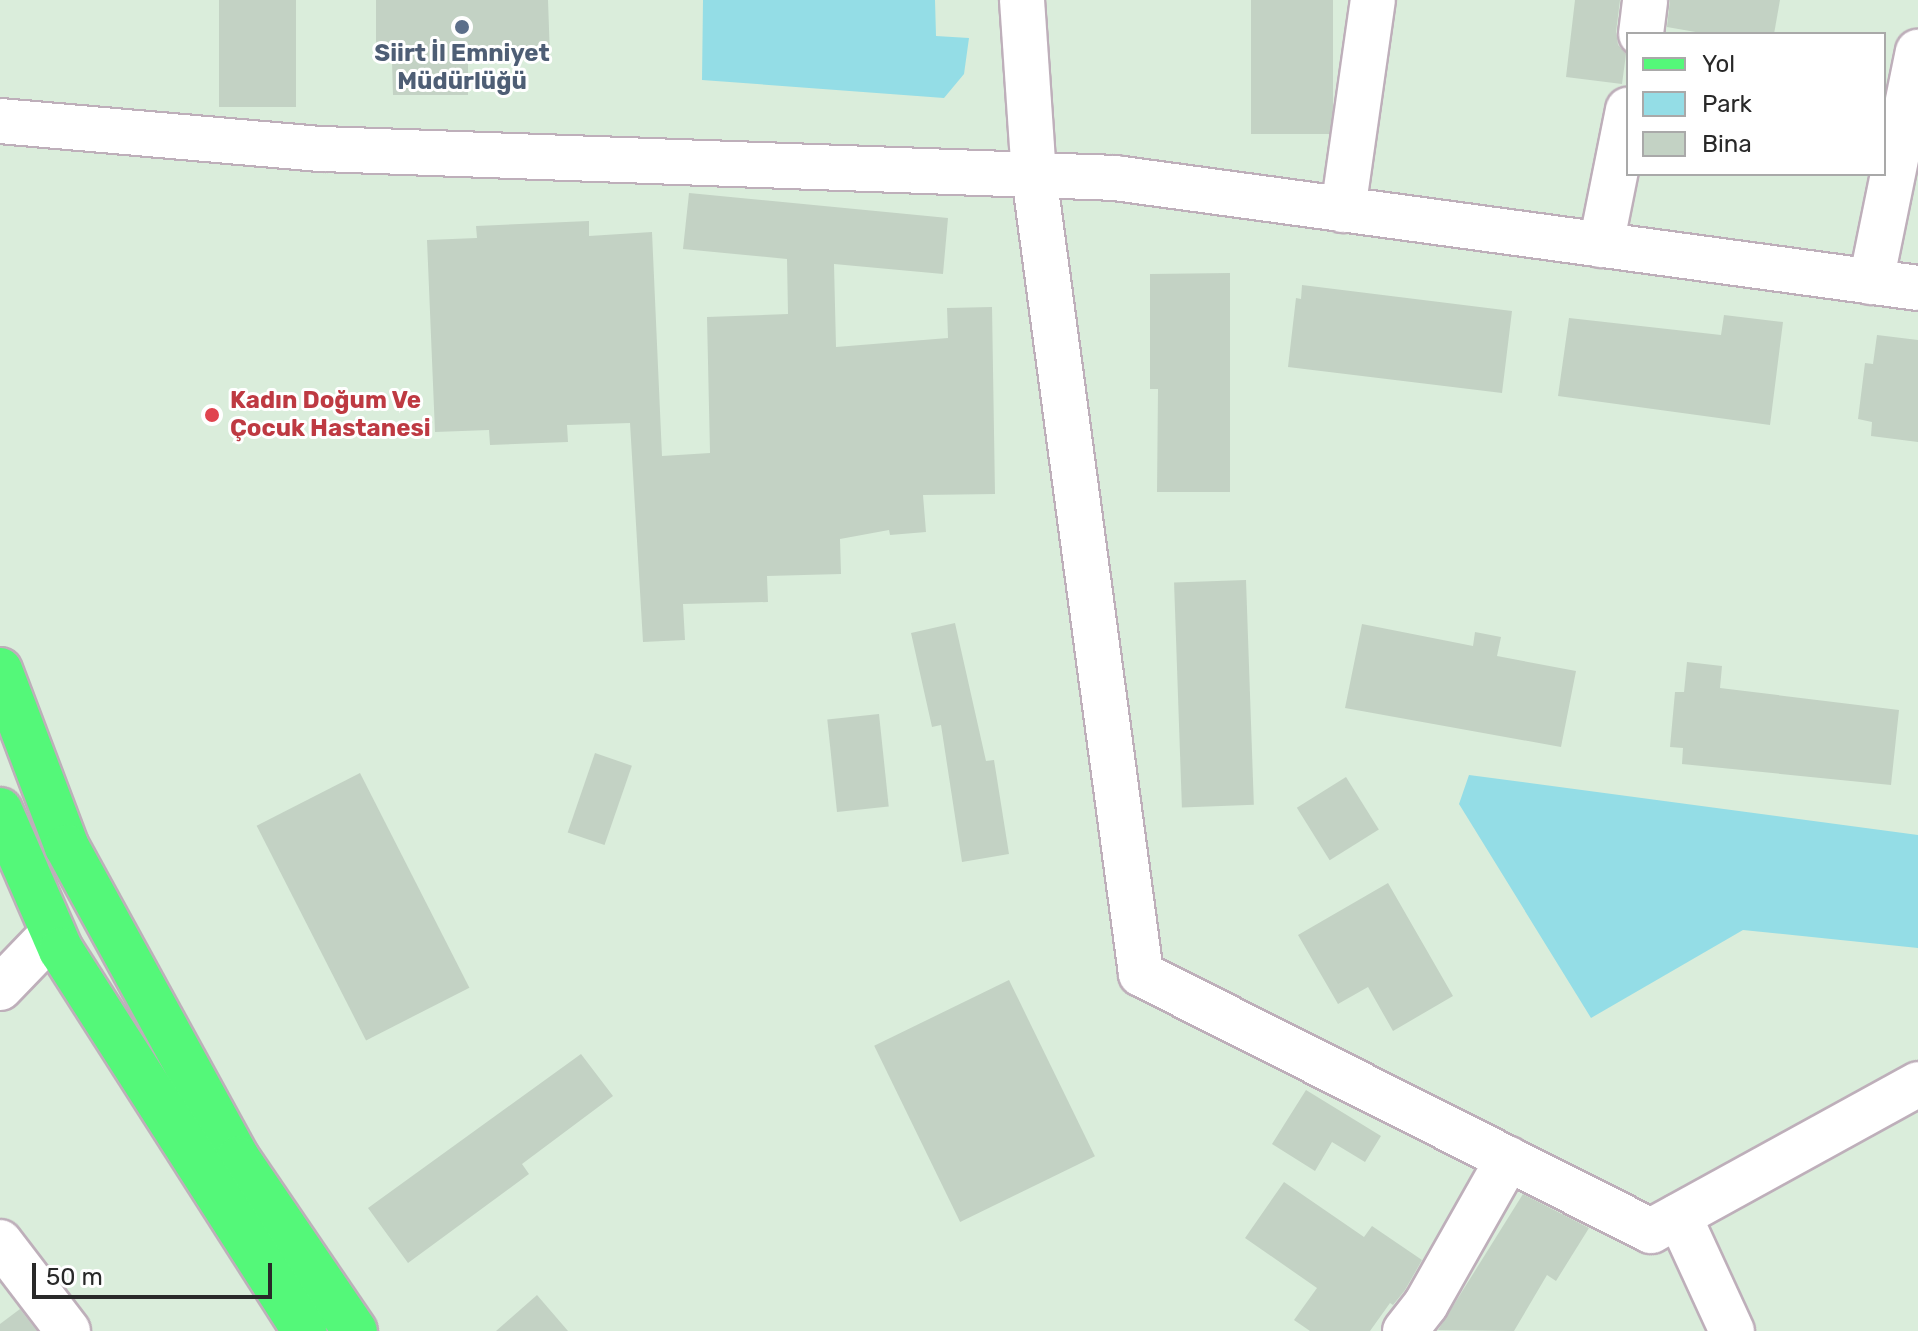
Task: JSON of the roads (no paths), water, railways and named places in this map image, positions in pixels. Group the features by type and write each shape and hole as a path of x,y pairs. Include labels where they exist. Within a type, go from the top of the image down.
{"main road":[{"path":"0,670 67,847 238,1159 355,1331"},
{"path":"0,810 53,933 126,1054 305,1331"}],"street":[{"path":"1022,0 1034,175 1141,974 1651,1231 1918,1084"},
{"path":"1343,210 1373,0"},
{"path":"1641,32 1645,0"},
{"path":"1871,282 1918,52"},
{"path":"1601,245 1626,120"},
{"path":"0,121 322,149 1115,178 1918,288"},
{"path":"0,988 53,933"},
{"path":"1405,1331 1426,1304 1508,1159"},
{"path":"1679,1216 1732,1331"},
{"path":"8,1269 68,1331"}],"place":[{"name":"Siirt İl Emniyet Müdürlüğü","path":"462,27"},
{"name":"Kadın Doğum Ve Çocuk Hastanesi","path":"212,415"}]}
